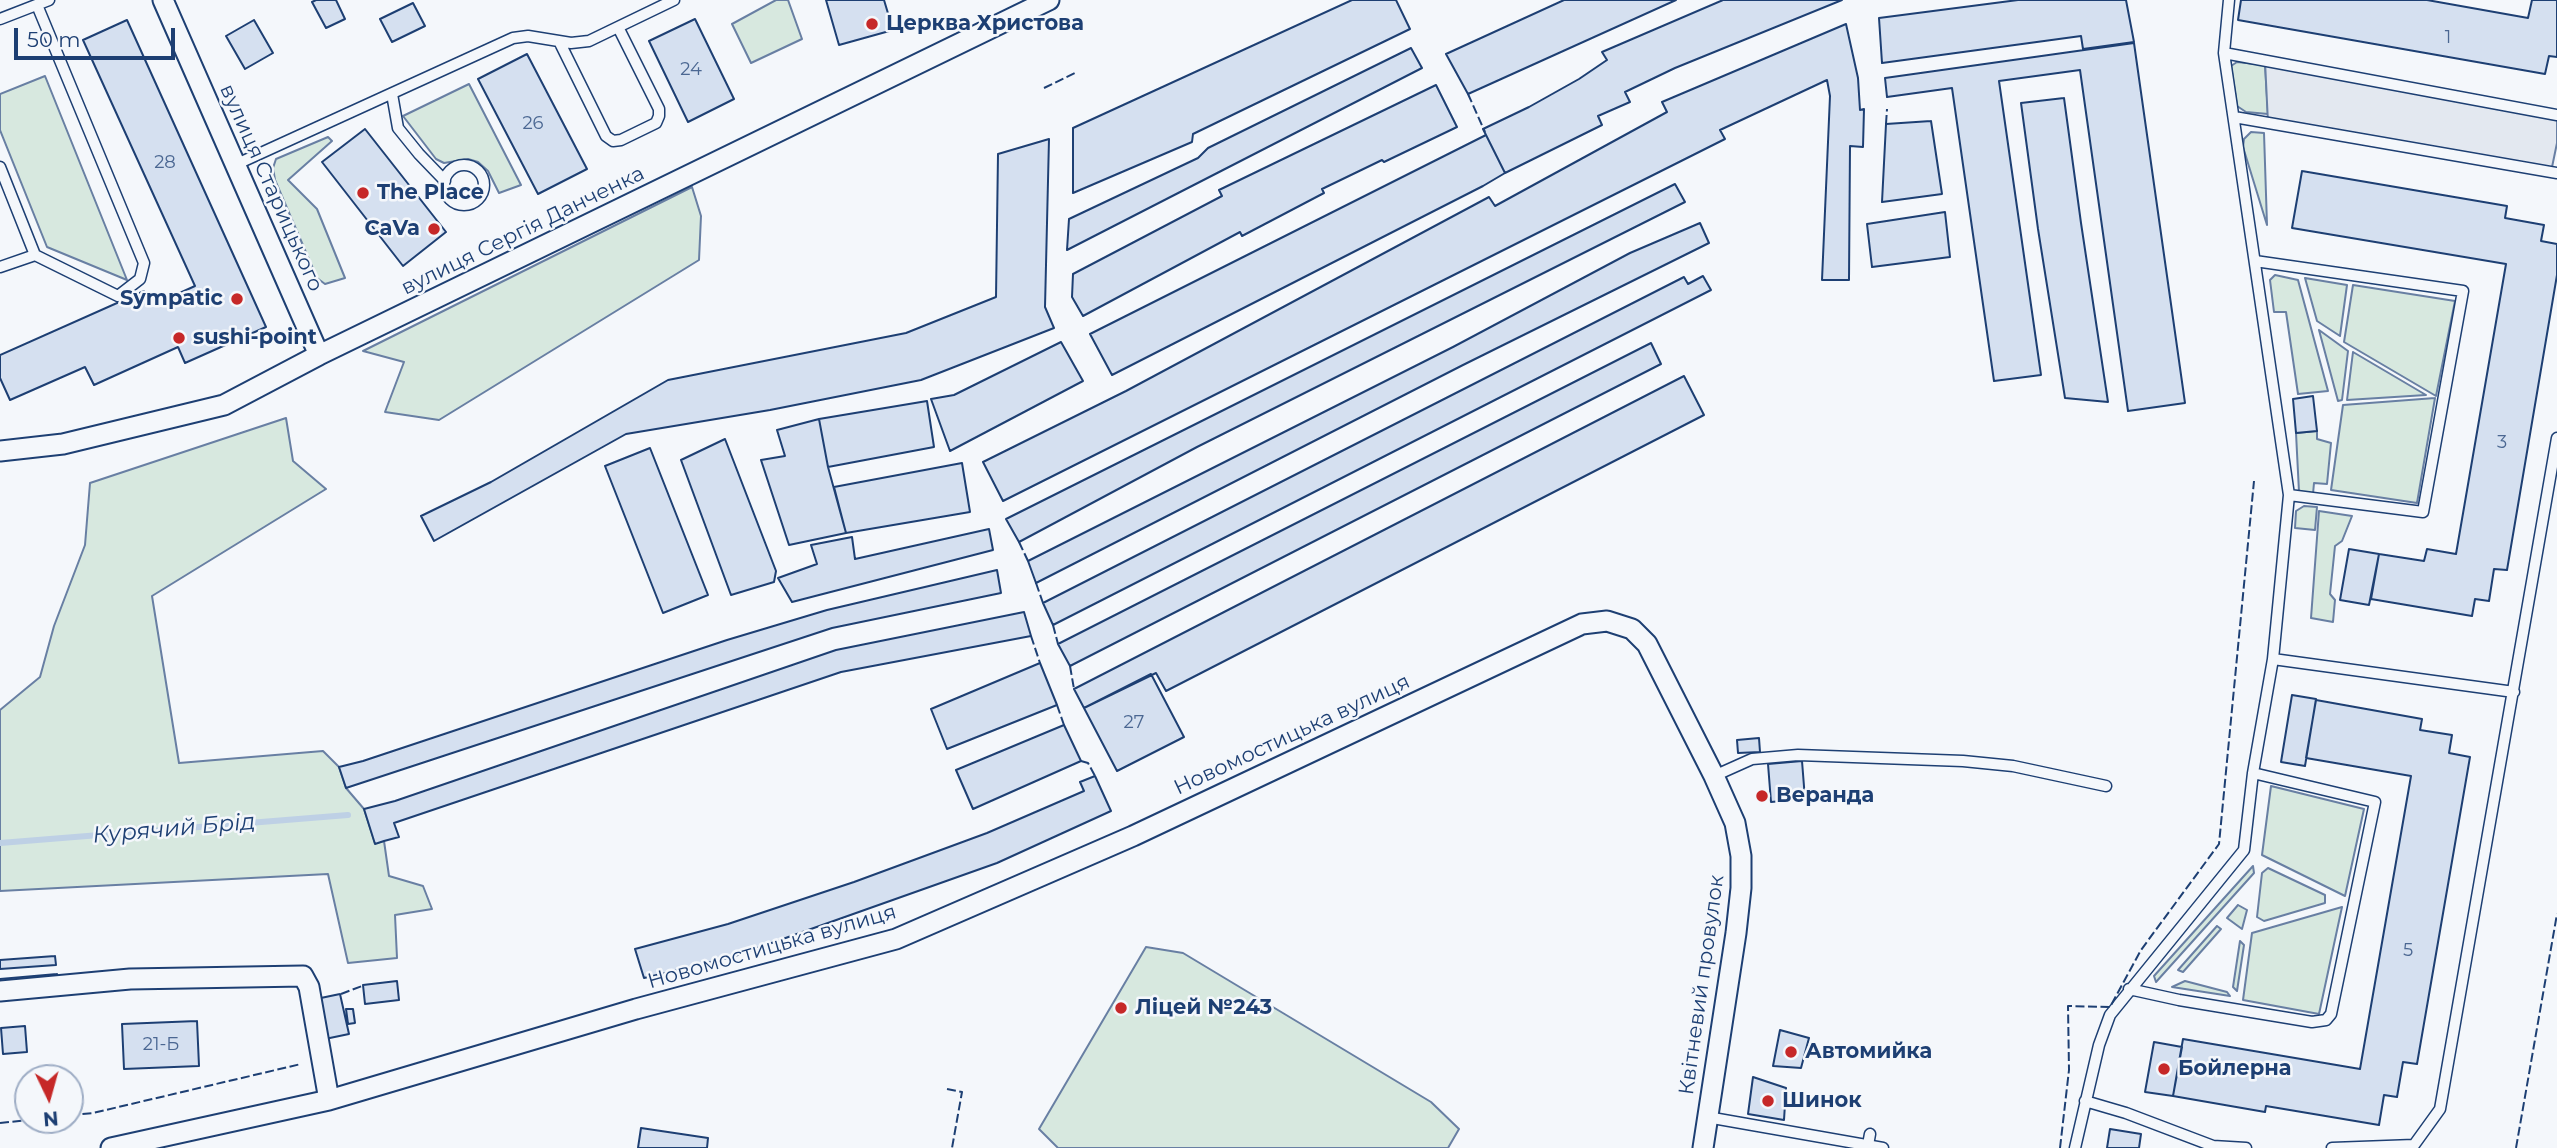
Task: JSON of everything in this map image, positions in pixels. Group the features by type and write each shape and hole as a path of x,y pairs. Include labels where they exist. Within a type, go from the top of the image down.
{"street":[{"name":"вулиця Старицького","path":"163,0 319,355"},
{"name":"вулиця Сергія Данченка","path":"0,451 63,444 224,405 319,355 1049,0"},
{"name":"Квітневий провулок","path":"1607,621 1632,629 1647,645 1735,823 1741,856 1741,888 1703,1148"},
{"name":"Новомостицька вулиця","path":"116,1148 329,1100 636,1009 896,939 1133,836 1582,624 1607,621"},
{"path":"0,991 130,978 303,975 309,987 329,1100"}],"lane":[{"path":"0,19 49,0"},
{"path":"237,164 513,38 528,36 559,41 589,41 674,0"},
{"path":"2074,1148 2099,1045 2110,1015 2244,849 2253,773 2273,659 2289,495 2224,53 2229,0"},
{"path":"0,167 35,254 118,296 140,279 144,263 37,5"},
{"path":"559,41 606,136 613,141 621,141 656,123 659,109 618,27"},
{"path":"2224,53 2557,115"},
{"path":"392,94 398,128 445,181 451,199 468,204 480,198 484,186 481,174 464,165 452,170 445,181"},
{"path":"2234,117 2557,173"},
{"path":"0,267 35,254"},
{"path":"2255,261 2463,291 2423,512 2289,495"},
{"path":"2332,1148 2414,1144 2440,1109 2557,438"},
{"path":"2273,659 2514,692"},
{"path":"1714,776 1752,759 1798,755 1963,761 2013,766 2106,786"},
{"path":"2129,989 2312,1022 2326,1020 2331,1014 2375,802 2253,773"},
{"path":"2085,1101 2126,1113 2211,1147 2246,1148"},
{"path":"1707,1117 1869,1140 1883,1148"}],"shaded area":[{"path":"776,0 788,0 802,39 751,63 732,24"},
{"path":"2265,61 2557,115 2557,143 2551,172 2268,123"},
{"path":"2237,62 2265,65 2268,114 2246,112 2237,106 2231,66"},
{"path":"45,76 127,280 47,247 0,130 0,94"},
{"path":"469,84 521,185 499,193 488,171 478,162 468,159 444,163 436,159 403,116"},
{"path":"2251,132 2264,133 2267,225 2243,147 2244,139"},
{"path":"328,137 332,141 288,180 317,209 345,278 325,284 317,278 275,180 273,168 276,159"},
{"path":"692,187 701,216 699,260 439,420 385,412 404,362 363,351"},
{"path":"2275,275 2298,280 2328,391 2298,394 2286,312 2274,312 2270,280"},
{"path":"2305,278 2347,285 2340,336 2317,321"},
{"path":"2353,285 2455,301 2436,396 2344,342"},
{"path":"2319,330 2348,351 2342,400 2338,401"},
{"path":"2353,352 2426,395 2347,400"},
{"path":"2435,398 2417,503 2331,490 2343,405"},
{"path":"286,418 293,461 326,489 152,596 179,763 323,751 339,767 346,788 364,809 375,843 384,841 389,876 423,886 432,909 395,915 397,958 348,963 328,874 0,891 0,710 40,677 54,626 85,545 90,483"},
{"path":"2317,431 2317,439 2331,443 2327,484 2314,483 2313,494 2299,492 2296,433"},
{"path":"2304,506 2317,507 2315,530 2295,528 2296,511"},
{"path":"2319,511 2352,516 2342,541 2335,546 2330,594 2335,600 2333,622 2311,618"},
{"path":"2271,786 2364,809 2345,896 2262,855"},
{"path":"2253,866 2254,873 2156,982 2154,976"},
{"path":"2268,868 2325,895 2325,903 2264,921 2257,917 2262,873"},
{"path":"2238,905 2247,910 2242,929 2227,918"},
{"path":"2342,907 2319,1014 2243,1000 2252,933"},
{"path":"2217,926 2221,929 2183,972 2178,970"},
{"path":"2240,941 2244,945 2237,991 2233,987"},
{"path":"1146,947 1183,953 1431,1102 1459,1129 1448,1148 1058,1148 1039,1129"},
{"path":"2185,981 2227,992 2230,996 2172,987"}],"building":[{"path":"336,0 345,19 326,28 312,2"},
{"path":"826,0 884,0 893,30 839,45"},
{"path":"1352,0 1396,0 1410,29 1193,134 1192,142 1073,193 1073,128"},
{"path":"1564,0 1676,0 1468,94 1446,54"},
{"path":"1723,0 1842,0 1675,68 1625,92 1630,102 1598,116 1602,125 1505,173 1483,129 1579,79 1607,60 1602,52"},
{"path":"2018,0 2126,0 2134,42 2083,49 2081,36 1882,63 1879,18"},
{"path":"2241,0 2427,0 2528,18 2532,0 2557,0 2557,57 2549,56 2545,74 2238,20"},
{"path":"413,3 425,26 392,42 380,19"},
{"path":"695,19 734,99 688,122 649,41"},
{"path":"127,20 266,327 185,363 178,347 94,385 85,367 10,400 0,378 0,355 144,291 151,306 195,286 83,40"},
{"path":"254,20 273,53 245,69 226,36"},
{"path":"1846,24 1858,78 1860,110 1864,109 1863,147 1850,146 1849,280 1822,280 1830,96 1827,80 1720,130 1725,139 1003,501 983,462 1126,391 1489,197 1495,206 1667,112 1662,102"},
{"path":"2134,43 2185,403 2128,411 2080,70 1999,81 2041,375 1994,381 1952,88 1887,97 1885,78"},
{"path":"1411,48 1422,68 1067,250 1069,219 1198,158 1208,148"},
{"path":"527,54 587,169 538,194 478,79"},
{"path":"1436,85 1457,127 1322,189 1324,193 1242,236 1240,232 1083,316 1072,297 1073,274 1222,196 1219,190"},
{"path":"2064,98 2108,402 2065,398 2038,229 2021,103"},
{"path":"1931,121 1942,194 1882,202 1886,124"},
{"path":"365,129 446,232 403,266 322,162"},
{"path":"1486,135 1505,173 1112,375 1090,334"},
{"path":"1049,139 1045,307 1054,328 921,380 770,410 626,434 434,541 421,516 491,482 668,380 906,333 996,297 998,154"},
{"path":"2302,171 2507,206 2505,218 2544,225 2541,241 2557,244 2557,275 2507,570 2494,569 2489,601 2475,599 2472,616 2371,599 2379,554 2424,561 2427,549 2456,554 2506,264 2292,228"},
{"path":"1675,184 1685,202 1197,447 1019,542 1006,519"},
{"path":"1945,212 1950,257 1872,267 1867,224"},
{"path":"1700,223 1709,243 1036,583 1028,561 1453,347 1630,253"},
{"path":"1703,276 1711,290 1053,625 1043,603 1684,277 1688,284"},
{"path":"1061,342 1083,381 950,451 931,399 954,395"},
{"path":"1651,343 1661,364 1070,666 1058,644"},
{"path":"1684,376 1704,415 1166,691 1156,673 1084,708 1074,689"},
{"path":"2313,396 2317,431 2296,433 2293,399"},
{"path":"927,401 934,447 828,467 819,419"},
{"path":"819,419 828,467 846,533 789,545 761,460 785,456 777,430"},
{"path":"725,439 776,571 774,582 731,595 681,460"},
{"path":"650,448 708,595 663,613 605,466"},
{"path":"962,463 970,512 846,533 834,487"},
{"path":"989,529 993,550 792,602 778,578 817,564 811,545 852,537 855,559"},
{"path":"2349,549 2379,554 2369,605 2340,600"},
{"path":"997,570 1001,593 832,628 346,788 339,767 827,610"},
{"path":"1024,612 1031,636 841,672 394,823 399,837 375,844 364,809 395,801 836,650"},
{"path":"1040,663 1057,705 947,749 931,709"},
{"path":"1151,674 1184,737 1117,771 1084,708"},
{"path":"2292,695 2316,699 2305,766 2281,762"},
{"path":"2316,700 2422,719 2420,730 2452,735 2449,753 2470,757 2417,1064 2403,1062 2397,1097 2384,1095 2379,1125 2266,1106 2265,1112 2173,1096 2183,1039 2360,1069 2411,776 2306,758"},
{"path":"1064,725 1081,761 973,809 956,770"},
{"path":"1759,738 1760,752 1738,753 1737,740"},
{"path":"1802,761 1805,799 1771,802 1768,764"},
{"path":"1095,776 1111,811 997,863 732,957 644,978 635,949 728,924 854,882 987,833 1084,791 1080,782"},
{"path":"55,956 56,965 0,969 0,960"},
{"path":"57,974 58,980 0,986 0,979"},
{"path":"397,981 399,1000 365,1004 363,985"},
{"path":"340,994 349,1034 325,1039 316,999"},
{"path":"346,1009 353,1009 355,1023 348,1024"},
{"path":"197,1021 199,1066 124,1069 122,1024"},
{"path":"25,1026 27,1052 3,1054 1,1028"},
{"name":"Автомийка","path":"1780,1030 1809,1038 1801,1068 1773,1066"},
{"name":"Бойлерна","path":"2154,1042 2182,1047 2173,1096 2145,1092"},
{"name":"Шинок","path":"1753,1077 1786,1088 1784,1120 1748,1114"},
{"path":"641,1128 708,1138 707,1148 638,1148"},
{"path":"2110,1129 2141,1134 2139,1148 2107,1148"}],"waterway":[{"name":"Курячий Брід","path":"0,843 348,815"}],"fence":[{"path":"1044,88 1075,73"},
{"path":"1468,94 1485,132"},
{"path":"1886,124 1887,109"},
{"path":"2060,1148 2069,1070 2068,1006 2110,1007 2141,950 2219,844 2254,481"},
{"path":"1019,542 1028,561"},
{"path":"1036,583 1043,603"},
{"path":"1053,625 1058,644"},
{"path":"1031,636 1040,663"},
{"path":"1070,666 1074,689"},
{"path":"1057,705 1064,725"},
{"path":"1081,761 1088,763 1095,776"},
{"path":"2516,1148 2557,914"},
{"path":"341,994 362,986"},
{"path":"84,1114 301,1064"},
{"path":"947,1089 962,1092 952,1148"},
{"path":"0,1123 14,1122"}],"place":[{"name":"Церква Христова","path":"872,24"},
{"name":"The Place","path":"363,193"},
{"name":"CaVa","path":"434,229"},
{"name":"Sympatic","path":"237,299"},
{"name":"sushi-point","path":"179,338"},
{"name":"Веранда","path":"1762,796"},
{"name":"Ліцей №243","path":"1121,1008"},
{"name":"Автомийка","path":"1791,1052"},
{"name":"Бойлерна","path":"2164,1069"},
{"name":"Шинок","path":"1768,1101"}]}
